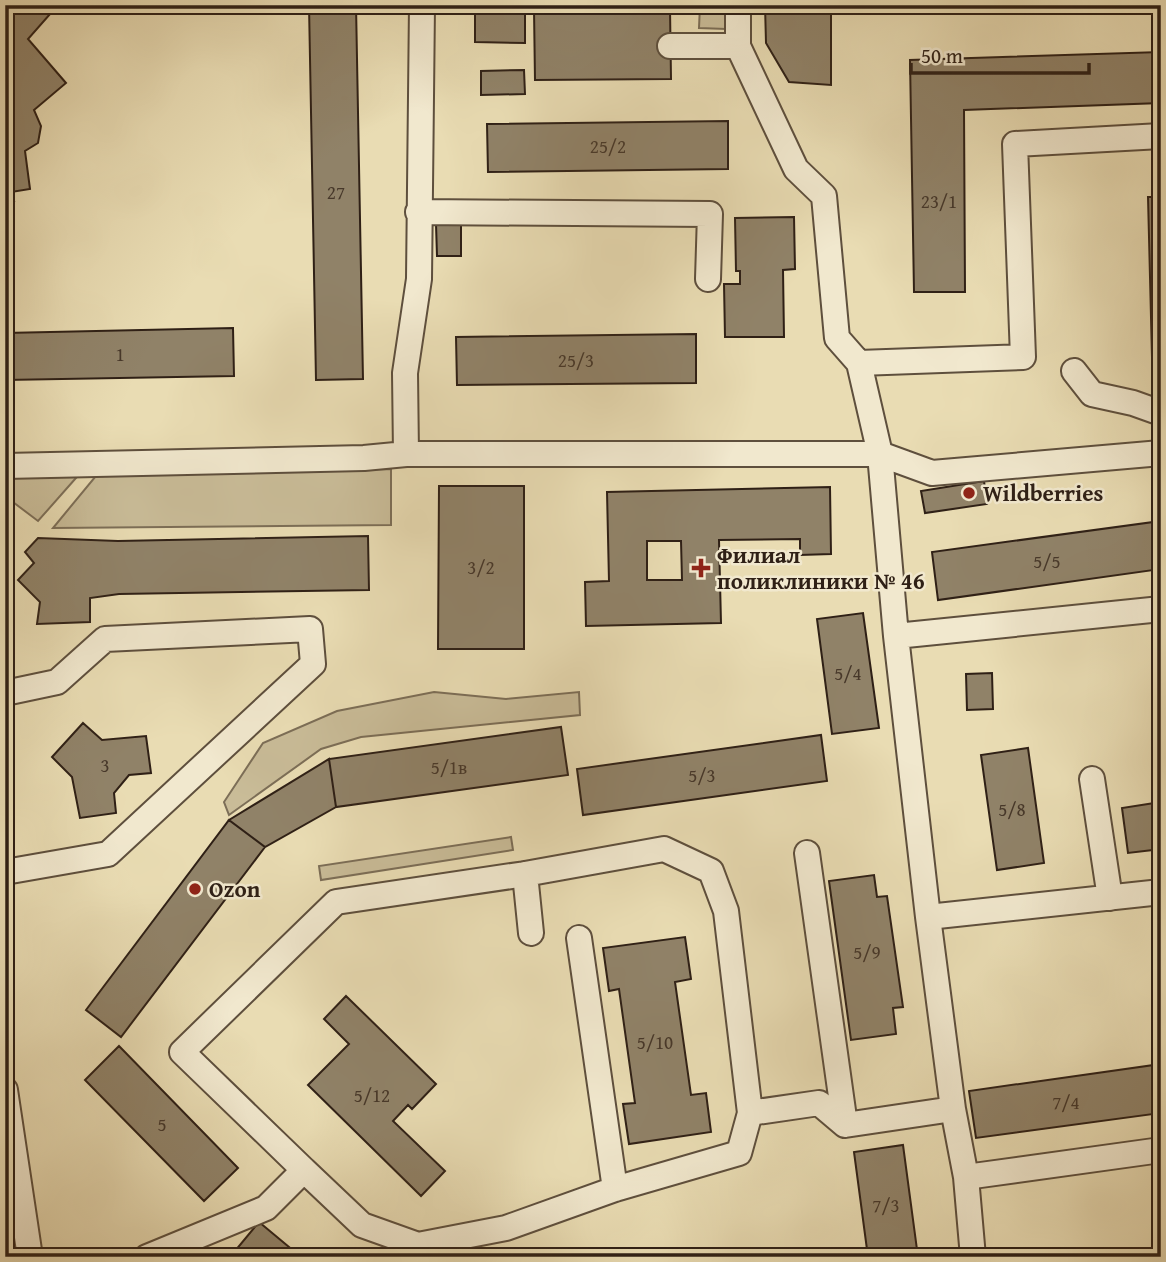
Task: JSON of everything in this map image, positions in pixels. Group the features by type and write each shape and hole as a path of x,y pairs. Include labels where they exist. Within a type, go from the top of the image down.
{"street":[{"path":"406,454 405,373 419,279 422,5"},
{"path":"738,5 738,46 796,169 824,196 837,338 859,363 880,454 896,636 928,917 953,1109 966,1177 972,1257"},
{"path":"670,47 738,46"},
{"path":"859,363 1023,357 1015,144 1161,135"},
{"path":"418,212 710,214 708,279"},
{"path":"1074,371 1092,394 1133,403 1161,413"},
{"path":"5,466 364,458 406,454 880,454 932,473 1161,453"},
{"path":"896,636 1161,608"},
{"path":"5,693 57,682 105,639 310,629 313,664 108,854 5,872"},
{"path":"1092,779 1110,898"},
{"path":"664,849 711,871 726,911 750,1113 739,1153 615,1189 506,1228 418,1245 362,1225 182,1052 336,902 525,874 664,849"},
{"path":"807,853 845,1125"},
{"path":"525,874 531,933"},
{"path":"928,917 1161,892"},
{"path":"579,938 615,1189"},
{"path":"5,1090 30,1257"},
{"path":"750,1113 819,1103 845,1125 953,1109"},
{"path":"966,1177 1161,1150"},
{"path":"147,1257 266,1208 304,1170"}],"shaded area":[{"path":"700,5 726,5 726,29 699,28"},
{"path":"391,469 391,525 53,528 100,471"},
{"path":"83,470 38,521 5,496 5,472"},
{"path":"434,692 506,699 579,692 580,715 361,737 321,749 229,815 224,802 263,743 337,711"},
{"path":"511,837 513,850 321,880 319,866"}],"building":[{"path":"5,5 58,5 28,39 66,83 34,110 41,126 38,143 25,151 30,189 11,192 14,201 5,202"},
{"path":"309,5 356,5 363,379 316,380"},
{"path":"475,5 525,5 525,43 475,42"},
{"path":"765,5 831,5 831,85 789,82 766,43"},
{"path":"670,8 671,79 535,80 534,9"},
{"path":"1161,52 1161,103 964,110 965,292 914,292 910,60"},
{"path":"524,70 525,94 481,95 481,71"},
{"path":"728,121 728,169 488,172 487,124"},
{"path":"1148,197 1161,197 1161,357 1152,357"},
{"path":"794,217 795,269 783,270 784,337 725,337 724,284 740,284 740,271 736,271 735,218"},
{"path":"436,224 461,224 461,256 437,256"},
{"path":"233,328 234,376 5,380 5,333"},
{"path":"696,334 696,383 457,385 456,337"},
{"path":"984,481 987,504 925,513 921,491"},
{"path":"439,486 524,486 524,649 438,649"},
{"name":"Филиал поликлиники № 46","path":"830,487 831,554 800,555 800,539 719,540 721,623 586,626 585,582 609,581 607,492","holes":["647,541 681,541 682,580 647,580"]},
{"path":"1161,521 1161,569 938,600 932,552"},
{"path":"368,536 369,590 119,594 90,598 90,622 37,624 40,602 18,580 34,563 25,552 38,538 118,541"},
{"path":"863,613 879,728 832,734 817,619"},
{"path":"992,673 993,709 967,710 966,674"},
{"path":"83,723 102,740 146,736 151,773 129,775 114,793 116,813 80,818 72,777 52,757"},
{"path":"561,727 568,775 336,807 329,759"},
{"path":"821,735 827,781 583,815 577,769"},
{"path":"1028,748 1044,863 997,870 981,755"},
{"path":"329,759 336,807 265,847 229,820"},
{"path":"1161,802 1161,849 1128,853 1122,808"},
{"path":"229,820 265,847 121,1037 86,1010"},
{"path":"874,875 877,897 887,896 903,1007 893,1008 896,1034 851,1040 829,881"},
{"path":"685,937 691,979 675,982 691,1095 706,1093 711,1132 629,1144 623,1104 635,1103 619,989 609,991 603,948"},
{"path":"346,996 436,1084 412,1109 408,1105 393,1121 445,1171 421,1196 308,1085 349,1044 324,1019"},
{"path":"119,1046 238,1168 204,1201 85,1080"},
{"path":"1161,1064 1161,1113 976,1138 969,1091"},
{"path":"903,1145 918,1257 868,1257 854,1152"},
{"path":"259,1222 301,1257 230,1257"}],"place":[{"name":"Wildberries","path":"969,493"},
{"name":"Филиал поликлиники № 46","path":"701,568"},
{"name":"Ozon","path":"195,889"}]}
